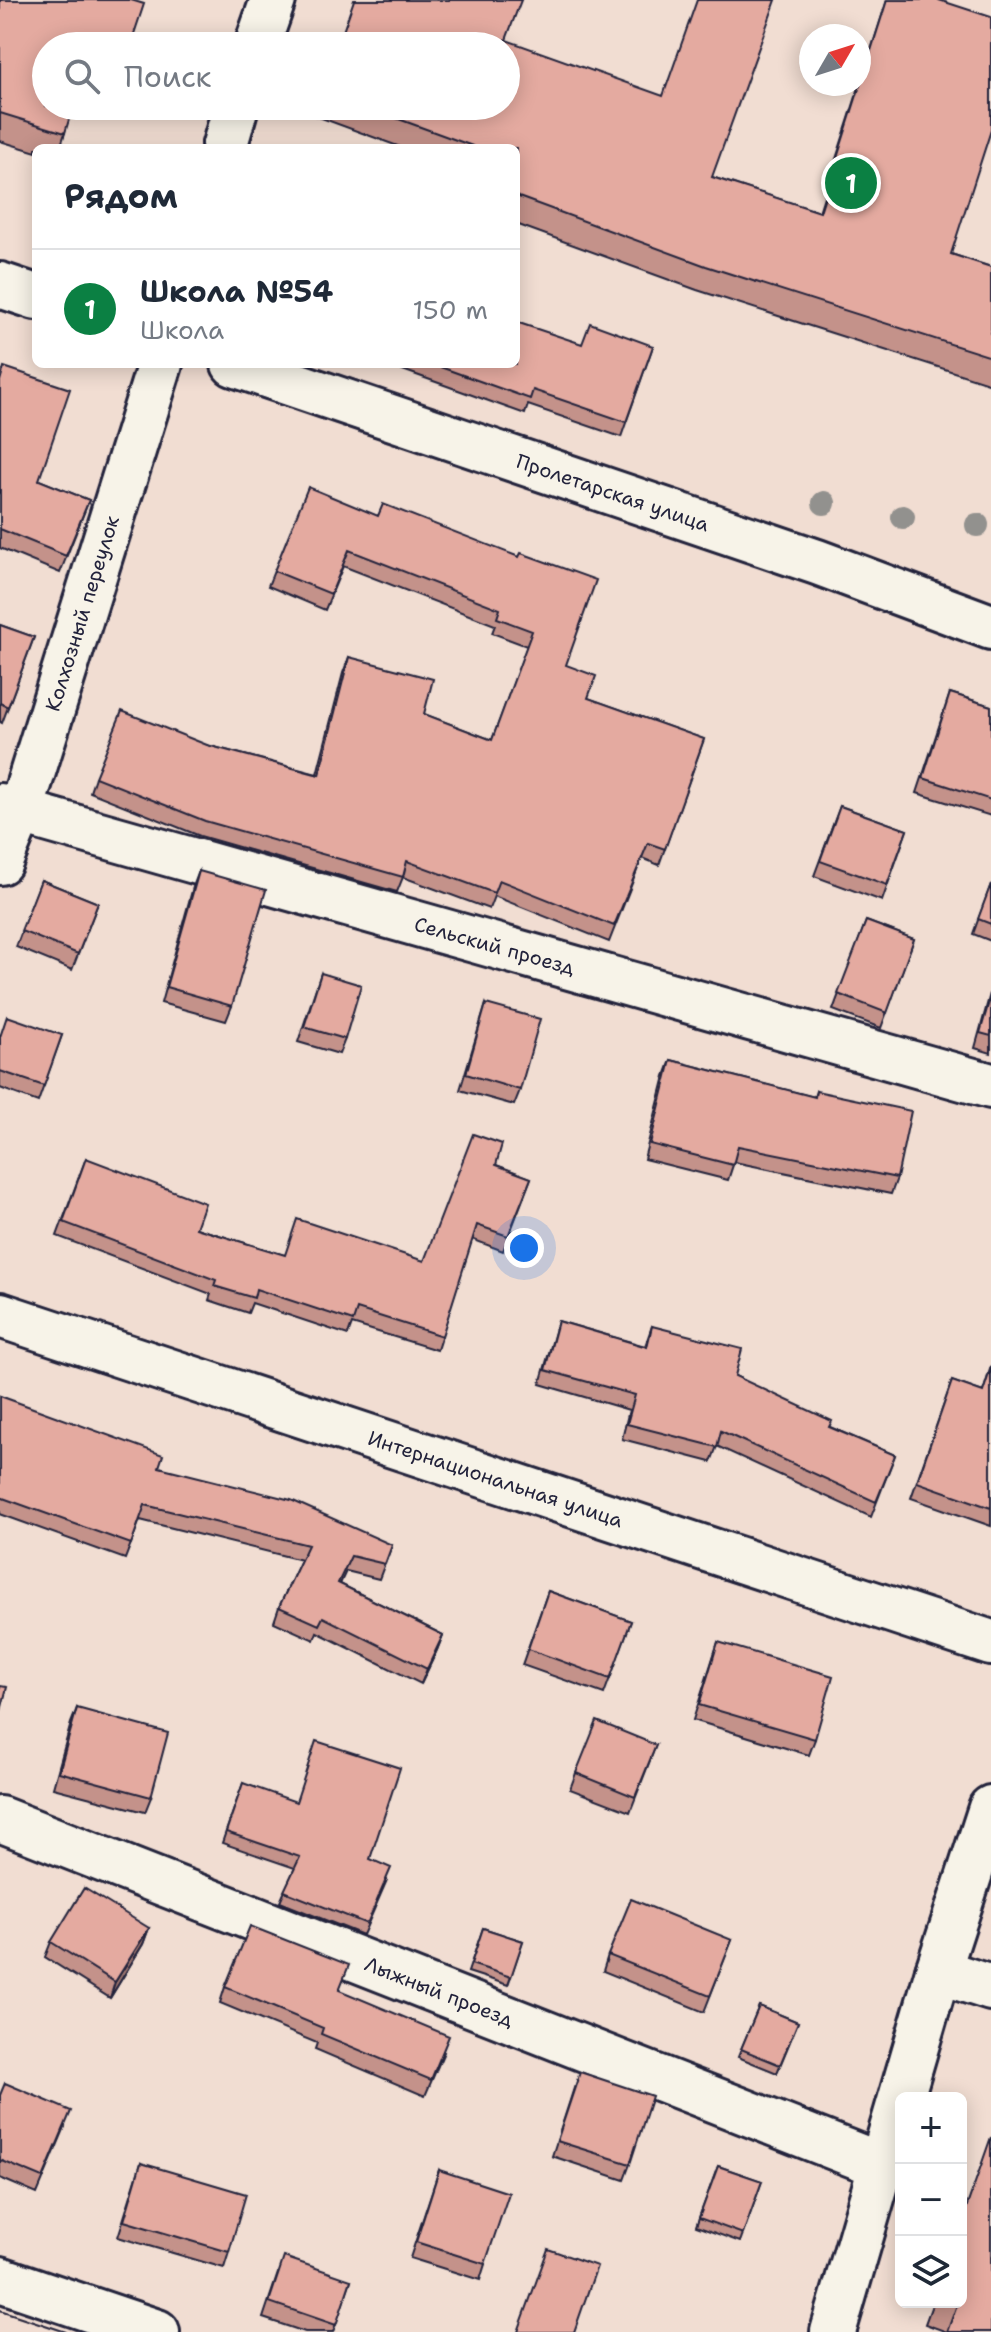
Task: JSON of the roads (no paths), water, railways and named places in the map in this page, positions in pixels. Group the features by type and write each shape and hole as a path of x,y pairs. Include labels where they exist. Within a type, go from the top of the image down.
{"street":[{"path":"262,32 273,0"},
{"path":"225,144 232,120"},
{"path":"0,285 32,296"},
{"name":"Колхозный переулок","path":"0,862 10,810 159,368"},
{"name":"Пролетарская улица","path":"246,368 817,562 991,627"},
{"name":"Сельский проезд","path":"10,810 991,1086"},
{"name":"Интернациональная улица","path":"0,1315 991,1643"},
{"path":"833,2332 938,1971 991,1808"},
{"name":"Лыжный проезд","path":"0,1819 880,2165"},
{"path":"938,1971 991,1988"},
{"path":"0,2279 157,2332"}],"tram line":[{"path":"0,2310 66,2332"}],"place":[{"name":"Школа №54","path":"851,183"}]}
